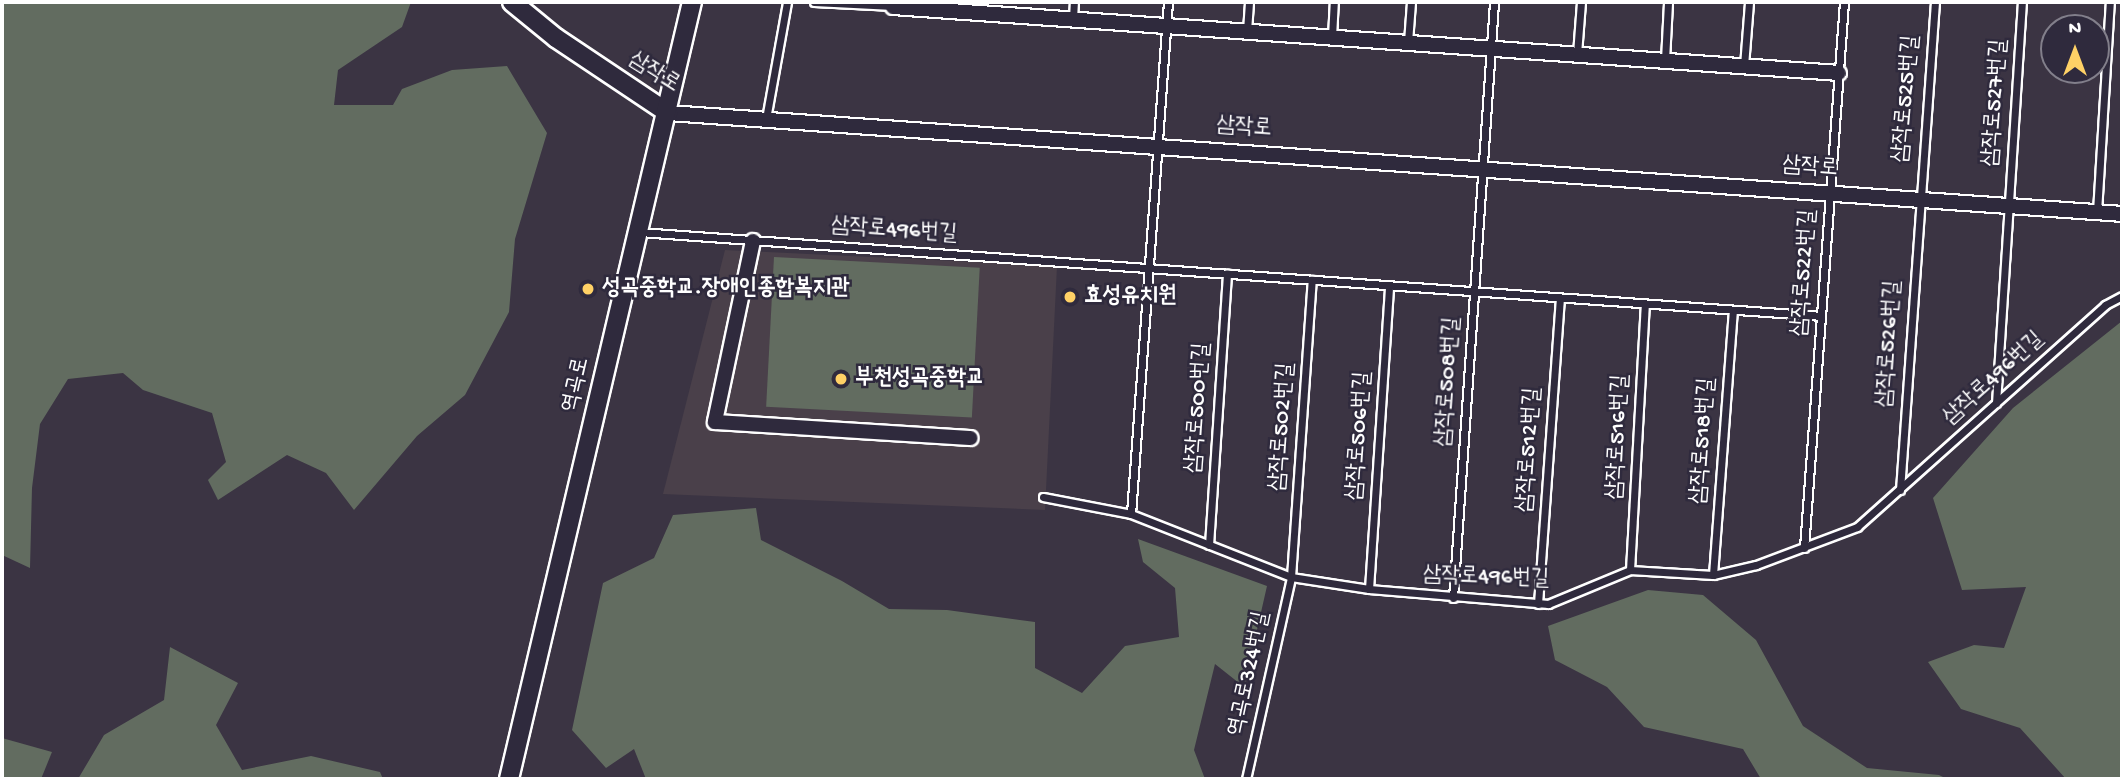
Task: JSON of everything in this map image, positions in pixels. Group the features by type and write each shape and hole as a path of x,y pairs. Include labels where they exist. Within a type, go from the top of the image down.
{"street":[{"name":"삼작로","path":"512,2 556,38 668,113 2122,214"},
{"name":"역곡로","path":"509,779 692,2"},
{"path":"893,4 985,8 1073,20 1839,73"},
{"path":"753,241 715,422 970,438"}],"lane":[{"path":"766,120 786,2"},
{"path":"814,2 893,4"},
{"path":"1073,20 1074,2"},
{"path":"1131,514 1168,2"},
{"path":"1247,32 1249,2"},
{"path":"1332,38 1334,2"},
{"path":"1408,43 1411,2"},
{"name":"삼작로508번길","path":"1453,598 1494,2"},
{"path":"1577,55 1581,2"},
{"path":"1665,61 1668,2"},
{"path":"1744,67 1749,2"},
{"name":"삼작로522번길","path":"1804,548 1844,2"},
{"name":"삼작로525번길","path":"1919,200 1935,2"},
{"name":"삼작로527번길","path":"2008,207 2022,2"},
{"path":"2097,212 2110,2"},
{"name":"삼작로526번길","path":"1900,490 1919,200"},
{"path":"1996,403 2008,207"},
{"name":"삼작로496번길","path":"639,232 1821,316"},
{"name":"삼작로500번길","path":"1209,545 1227,274"},
{"name":"삼작로502번길","path":"1291,577 1312,280"},
{"name":"삼작로506번길","path":"1369,589 1389,286"},
{"name":"삼작로496번길","path":"1043,497 1131,514 1291,577 1369,589 1548,604 1630,570 1713,575 1755,565 1857,527 2105,305 2122,296"},
{"name":"삼작로512번길","path":"1538,604 1560,299"},
{"name":"삼작로516번길","path":"1630,570 1645,305"},
{"name":"삼작로518번길","path":"1713,575 1733,311"},
{"name":"역곡로324번길","path":"1246,779 1291,577"}],"shaded area":[{"path":"725,250 1057,266 1045,510 663,494"}],"green space":[{"path":"2,2 411,2 402,27 338,70 334,105 393,105 402,89 452,70 507,66 547,133 515,239 509,312 465,395 417,436 354,510 326,473 287,455 218,500 208,480 226,462 212,413 143,390 123,373 68,379 40,424 32,488 30,568 2,555"},
{"path":"774,257 980,268 972,418 766,407"},
{"path":"2122,321 2122,779 2066,779 2020,728 1961,709 1928,662 1974,645 2004,648 2026,587 1962,590 1933,498 2013,408"},
{"path":"756,508 761,540 842,581 889,609 947,610 1035,622 1035,668 1082,693 1125,646 1179,637 1175,588 1143,562 1138,539 1267,586 1244,687 1215,664 1194,750 1205,779 646,779 634,749 606,768 572,730 603,583 654,558 673,515"},
{"path":"1648,590 1703,595 1756,640 1803,726 1867,768 1939,775 1947,779 1761,779 1743,749 1644,727 1607,687 1555,660 1548,626"},
{"path":"170,647 238,683 216,725 242,770 311,756 380,772 383,779 78,779 104,735 164,700"},
{"path":"2,738 52,752 41,779 2,779"}],"place":[{"name":"성곡중학교.장애인종합복지관","path":"588,289"},
{"name":"효성유치원","path":"1070,297"},
{"name":"부천성곡중학교","path":"841,379"}]}
